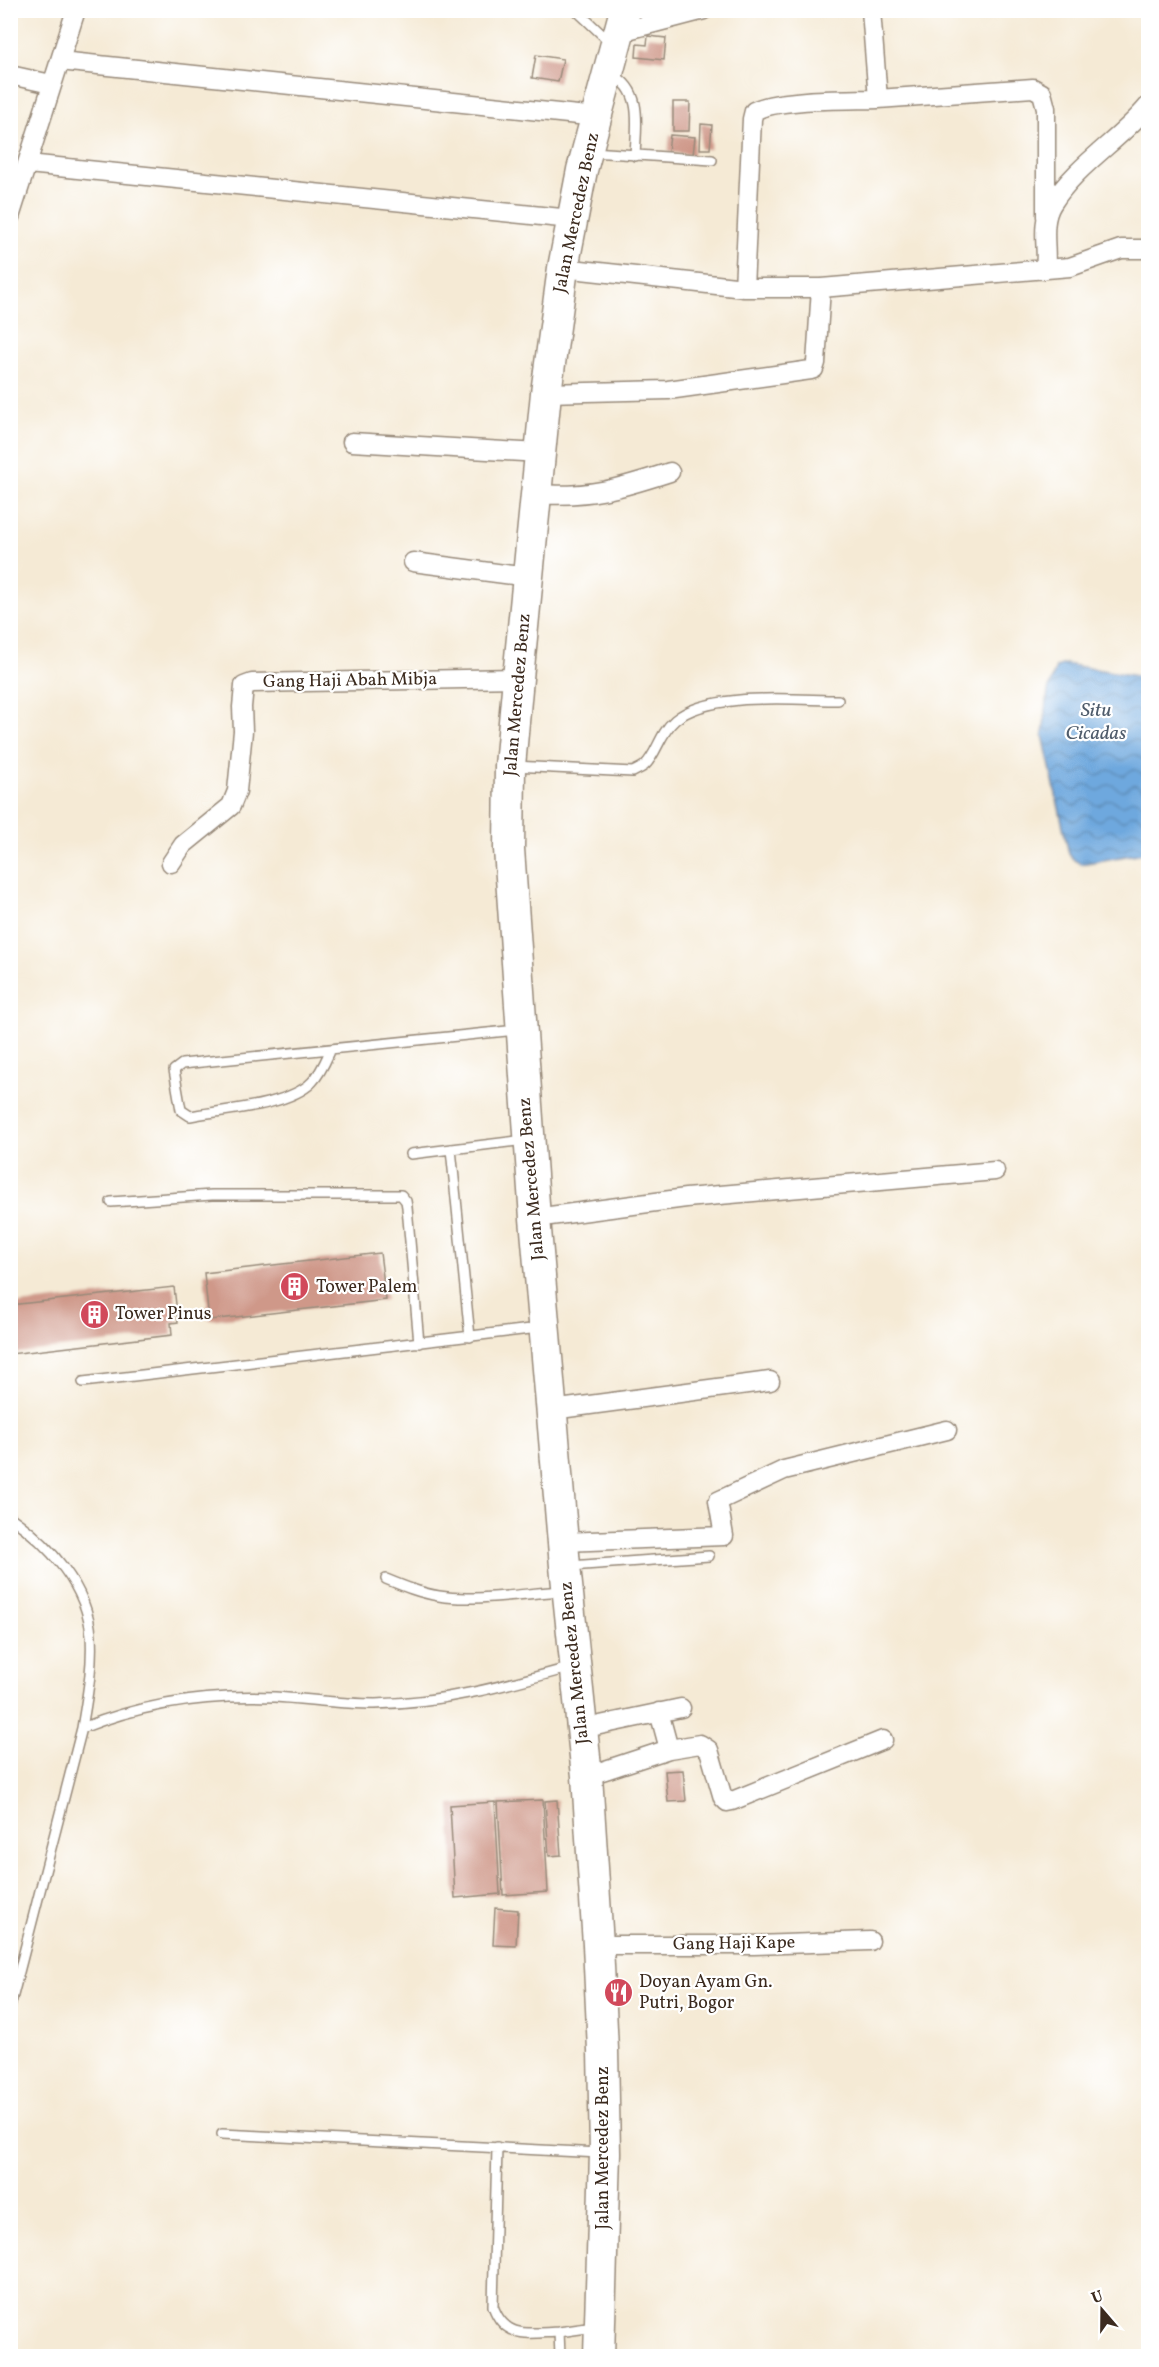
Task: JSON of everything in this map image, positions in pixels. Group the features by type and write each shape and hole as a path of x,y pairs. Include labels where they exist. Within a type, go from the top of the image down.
{"main road":[{"name":"Jalan Mercedez Benz","path":"599,2356 605,2153 598,1945 587,1776 565,1566 528,1139 509,849 510,766 546,393 571,219 617,41"}],"street":[{"path":"10,217 76,10"},
{"path":"617,41 704,10"},
{"path":"871,10 878,99"},
{"path":"60,61 597,117"},
{"path":"10,75 51,84"},
{"path":"744,288 754,111 795,103 990,90 1038,90 1042,93 1046,108 1044,232 1046,264 1043,270"},
{"path":"1046,217 1051,205 1076,173 1149,106"},
{"path":"28,164 571,219"},
{"path":"563,268 744,288 820,288 1070,267 1121,249 1149,249"},
{"path":"546,393 668,390 812,370 816,363 820,288"},
{"path":"352,442 540,453"},
{"path":"536,494 560,496 595,494 670,472"},
{"path":"413,562 528,577"},
{"name":"Gang Haji Abah Mibja","path":"171,863 183,845 231,806 237,791 243,731 244,686 252,683 518,678"},
{"path":"535,1218 686,1198 995,1171"},
{"path":"552,1410 770,1381"},
{"path":"565,1566 724,1536 718,1502 784,1470 947,1430"},
{"path":"582,1729 681,1708"},
{"path":"659,1712 669,1749"},
{"path":"587,1776 669,1749 700,1744 709,1750 723,1798 727,1802 883,1740"},
{"name":"Gang Haji Kape","path":"598,1945 753,1945 870,1941"}],"lane":[{"path":"576,10 617,41 621,79 630,88 636,103 635,156"},
{"path":"587,152 712,160"},
{"path":"510,766 633,772 645,765 665,730 678,717 697,708 739,700 838,700"},
{"path":"331,1049 312,1082 296,1094 279,1100 190,1116 181,1110 174,1070 182,1064 331,1049 520,1030"},
{"path":"411,1154 528,1139"},
{"path":"451,1149 470,1337"},
{"path":"111,1202 212,1195 401,1195 407,1207 419,1343"},
{"path":"83,1382 544,1328"},
{"path":"10,1517 45,1545 63,1568 77,1589 87,1613 91,1635 90,1674 82,1728 10,2007"},
{"path":"386,1579 440,1596 484,1596 565,1566 709,1556"},
{"path":"82,1728 140,1709 178,1702 223,1698 272,1697 376,1704 454,1697 499,1688 575,1666"},
{"path":"222,2134 605,2153"},
{"path":"497,2147 493,2306 499,2320 514,2331 524,2333 559,2332 601,2326"},
{"path":"559,2332 560,2356"}],"water":[{"name":"Situ Cicadas","path":"1065,664 1148,678 1148,852 1081,864 1069,854 1043,735 1048,691 1056,667"}],"building":[{"path":"648,36 666,38 664,60 636,57 637,44 647,45"},
{"path":"536,55 563,59 558,82 532,78"},
{"path":"673,102 690,102 689,131 673,131"},
{"path":"701,124 712,125 710,149 700,149"},
{"path":"670,135 695,137 693,155 668,152"},
{"name":"Tower Palem","path":"380,1253 386,1300 209,1320 204,1273"},
{"name":"Tower Pinus","path":"174,1287 178,1322 171,1323 172,1335 10,1354 10,1305"},
{"path":"683,1770 686,1801 668,1802 665,1771"},
{"path":"543,1800 548,1892 503,1895 498,1802"},
{"path":"557,1800 561,1855 549,1856 545,1801"},
{"path":"495,1802 500,1894 455,1898 450,1805"},
{"path":"495,1908 518,1910 516,1946 493,1945"}],"place":[{"name":"Tower Palem","path":"295,1287"},
{"name":"Tower Pinus","path":"94,1314"},
{"name":"Doyan Ayam Gn. Putri, Bogor","path":"618,1992"}]}
